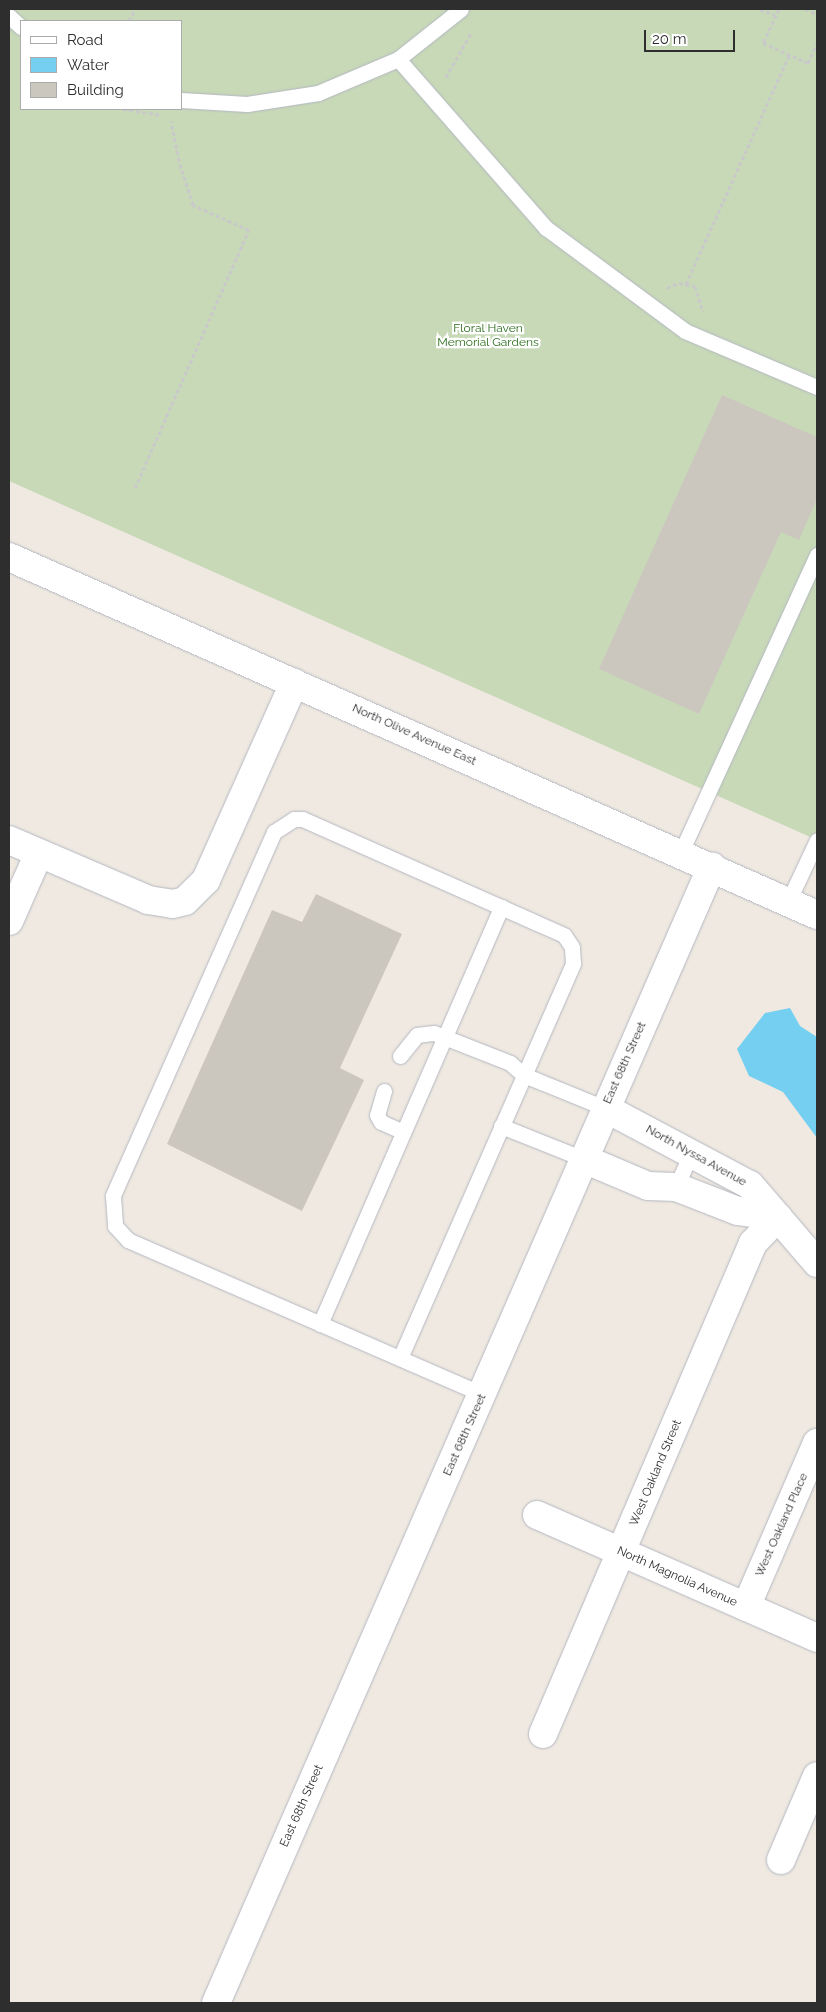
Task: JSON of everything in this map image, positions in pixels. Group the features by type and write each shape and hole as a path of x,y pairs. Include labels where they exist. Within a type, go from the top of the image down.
{"street":[{"name":"North Olive Avenue East","path":"9,557 681,852 817,915"},
{"path":"9,840 148,900 173,904 185,900 206,880 294,682"},
{"path":"9,921 39,853"},
{"name":"East 68th Street","path":"216,2003 712,866"},
{"name":"North Nyssa Avenue","path":"605,1108 670,1141 690,1156 750,1185 817,1263"},
{"path":"584,1159 648,1186 676,1187 738,1211 778,1218"},
{"name":"West Oakland Street","path":"543,1734 623,1552 754,1242 778,1218"},
{"name":"West Oakland Place","path":"746,1607 817,1443"},
{"name":"North Magnolia Avenue","path":"537,1515 817,1638"},
{"path":"781,1860 817,1776"}],"lane":[{"path":"182,100 247,104 318,93 398,59 461,9"},
{"path":"9,16 20,26"},
{"path":"398,59 546,228 685,331 817,387"},
{"path":"681,852 817,555"},
{"path":"400,1358 573,963 572,947 564,935 302,820 294,819 280,826 274,832 113,1196 115,1226 128,1240 320,1324 483,1394"},
{"path":"788,902 817,840"},
{"path":"320,1324 501,907"},
{"path":"400,1056 408,1043 425,1032 444,1037 510,1063 524,1075 605,1108"},
{"path":"384,1091 377,1115 380,1122 403,1132"},
{"path":"501,1126 584,1159"},
{"path":"676,1187 690,1156"}],"path":[{"path":"760,9 775,15"},
{"path":"779,9 763,43 808,63 817,43"},
{"path":"805,9 812,10 817,14"},
{"path":"447,82 446,75 476,24"},
{"path":"686,284 790,54"},
{"path":"130,110 170,116 179,161 193,205 249,230 135,488"},
{"path":"663,290 679,283 695,286 704,319"}],"green space":[{"name":"Floral Haven Memorial Gardens","path":"9,9 817,9 817,840 9,481"}],"water":[{"path":"790,1008 800,1026 817,1037 817,1138 783,1092 749,1076 737,1049 765,1013"}],"building":[{"path":"722,395 817,437 817,499 799,540 781,532 699,714 599,669"},
{"path":"316,894 402,934 340,1068 364,1080 302,1211 167,1144 272,910 302,922"}]}
